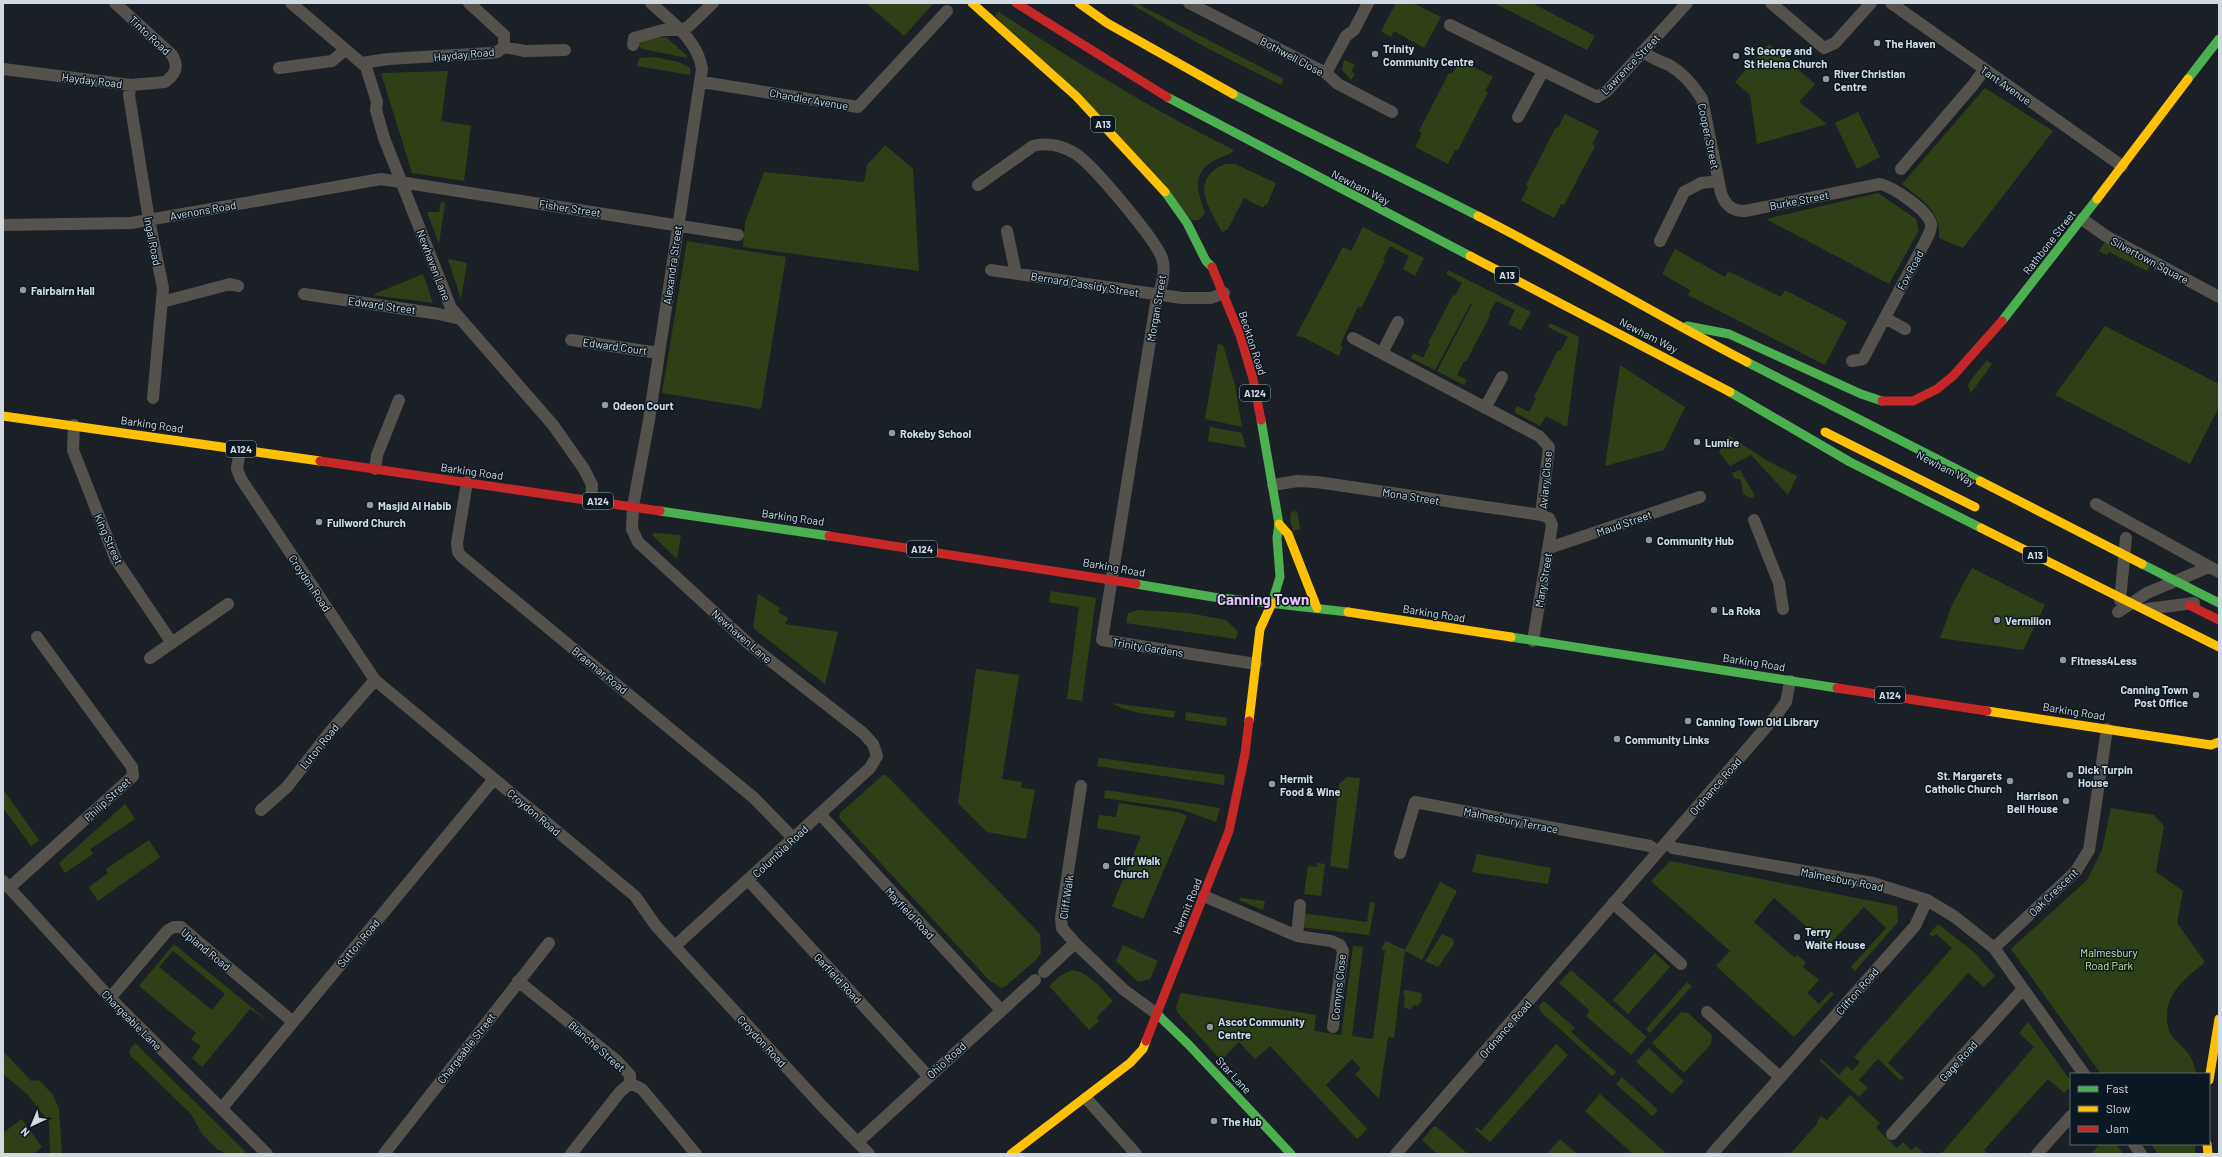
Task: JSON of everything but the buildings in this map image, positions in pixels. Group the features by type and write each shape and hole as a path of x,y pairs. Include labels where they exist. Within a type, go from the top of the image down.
{"main road":[{"name":"A13","path":"972,3 1076,96 1146,170 1168,195 1187,223 1206,262 1212,267"},
{"name":"Newham Way","path":"1016,3 1148,87 1310,174 1704,377 1850,462 2219,647"},
{"name":"Newham Way","path":"1079,3 1107,23 1208,81 1318,138 1370,161 1535,245 1671,322 1864,423 2219,602"},
{"name":"Rathbone Street","path":"1861,394 1877,400 1893,403 1913,401 1937,389 1983,344 2082,220 2219,39"},
{"name":"Beckton Road","path":"1212,267 1240,335 1253,379 1273,485 1279,524 1276,538 1280,577 1272,603"},
{"name":"Newham Way","path":"1671,322 1709,354"},
{"name":"Newham Way","path":"1671,322 1729,334 1861,394"},
{"name":"Newham Way","path":"1704,377 1769,404"},
{"name":"Barking Road","path":"3,416 632,506 1112,579 1213,597 1317,608 2216,746"},
{"name":"Newham Way","path":"1816,427 1984,512"},
{"name":"Beckton Road","path":"1279,524 1288,534 1317,608"},
{"path":"2113,566 2134,577"},
{"path":"2112,577 2183,614"},
{"path":"2148,588 2219,620"},
{"name":"Hermit Road","path":"1011,1154 1086,1098 1136,1058 1143,1049 1225,845 1232,820 1245,754 1260,629 1272,603"},
{"name":"Star Lane","path":"1157,1014 1189,1045 1291,1154"},
{"path":"2210,1074 2219,1019"}],"street":[{"name":"Tinto Road","path":"114,3 172,54 177,63 176,71"},
{"path":"292,3 344,51 362,63"},
{"path":"469,3 504,35 504,47"},
{"name":"Alexandra Street","path":"632,506 650,420 678,226 702,82 702,69 698,54 692,41 651,3"},
{"path":"633,45 634,38 641,35 663,30 681,30 689,26 713,3"},
{"path":"1098,3 1107,23"},
{"name":"Bothwell Close","path":"1189,3 1326,73 1338,84 1392,112"},
{"path":"1326,73 1346,36 1354,30 1368,3"},
{"name":"Lawrence Street","path":"1450,25 1597,97 1606,92 1687,3"},
{"path":"1772,3 1824,48 1835,43 1871,3"},
{"name":"Tant Avenue","path":"1891,3 2122,166"},
{"name":"Chandler Avenue","path":"702,82 858,107 947,10"},
{"name":"Hayday Road","path":"362,63 388,59 490,54 504,47 525,51 565,50"},
{"path":"279,68 332,61 344,51"},
{"name":"Cooper Street","path":"1644,52 1653,59 1669,66 1694,86 1706,110 1718,181 1701,183 1684,192 1660,241"},
{"name":"Newhaven Lane","path":"362,63 368,72 377,102 376,110 384,138 451,308 553,425 584,469 592,485 591,500"},
{"name":"Hayday Road","path":"3,68 131,84 165,82 176,71"},
{"path":"1901,169 1973,85 1984,70"},
{"path":"1518,117 1543,71"},
{"name":"Ingal Road","path":"131,84 129,95 149,220 162,288 153,398"},
{"name":"Morgan Street","path":"978,185 1033,146 1043,143 1077,154 1128,210 1148,236 1162,259 1163,276 1158,295 1112,579"},
{"name":"Avenons Road","path":"3,225 132,223 381,179 401,182"},
{"name":"Burke Street","path":"1718,181 1724,201 1730,208 1738,211 1745,211 1880,184 1896,190"},
{"name":"Fisher Street","path":"401,182 738,235"},
{"name":"Fox Road","path":"1858,360 1884,318 1925,242 1931,224 1924,212 1896,190"},
{"name":"Silvertown Square","path":"2082,220 2106,236 2219,298"},
{"name":"Bernard Cassidy Street","path":"1007,232 1016,274"},
{"name":"Bernard Cassidy Street","path":"991,270 1158,295 1211,298 1224,293"},
{"path":"162,302 230,284 238,286"},
{"name":"Edward Street","path":"304,294 439,314 460,319"},
{"path":"1884,318 1905,329"},
{"path":"1382,353 1398,322"},
{"name":"Aviary Close","path":"1353,338 1539,436 1549,448 1546,517"},
{"name":"Edward Court","path":"571,340 659,353"},
{"path":"1486,408 1502,377"},
{"path":"375,469 377,455 399,400"},
{"name":"King Street","path":"74,425 73,450 116,560 172,643"},
{"name":"Croydon Road","path":"240,449 237,469 241,479 375,680 635,896 656,926 822,1106 869,1154"},
{"name":"Mona Street","path":"1273,485 1297,481 1317,482 1546,517"},
{"name":"Braemar Road","path":"467,482 457,544 458,552 461,556 754,798 793,838"},
{"name":"Maud Street","path":"1549,548 1700,497"},
{"path":"2096,504 2214,570"},
{"name":"Newhaven Lane","path":"632,506 632,529 638,542 749,644 862,733 877,751"},
{"name":"Mary Street","path":"1533,641 1552,525 1546,517"},
{"path":"1754,520 1779,583 1783,609"},
{"path":"2118,612 2126,538"},
{"path":"2118,612 2148,588 2214,570"},
{"name":"Trinity Gardens","path":"1112,579 1102,640 1256,664"},
{"path":"2137,615 2148,588"},
{"path":"2118,612 2137,615 2219,602"},
{"path":"150,658 228,604"},
{"name":"Philip Street","path":"6,884 133,776 132,767 37,637"},
{"name":"Luton Road","path":"261,810 287,787 329,733 375,680"},
{"name":"Ordnance Road","path":"1396,1154 1775,718 1786,702 1790,680"},
{"name":"Oak Crescent","path":"1994,948 2076,871 2089,850 2107,729"},
{"name":"Columbia Road","path":"675,946 874,764 877,751"},
{"name":"Sutton Road","path":"222,1108 292,1021 494,779"},
{"name":"Cliff Walk","path":"1081,786 1061,918 1062,928 1074,943 1124,990 1157,1014"},
{"name":"Malmesbury Terrace","path":"1400,853 1415,802 1650,846 1658,852"},
{"name":"Mayfield Road","path":"820,814 1001,1010"},
{"name":"Malmesbury Road","path":"1667,842 1673,848 1873,883 1926,900 1955,917 1994,948 2083,1073"},
{"name":"Garfield Road","path":"748,880 928,1076"},
{"name":"Chargeable Lane","path":"6,884 110,998 222,1108 266,1154"},
{"name":"Comyns Close","path":"1204,896 1297,936 1331,941 1340,945 1343,951 1333,1027"},
{"name":"Clifton Road","path":"1712,1154 1915,926 1926,900"},
{"path":"1614,903 1681,964"},
{"path":"1297,936 1300,905"},
{"name":"Upland Road","path":"110,998 168,930 174,926 181,927 292,1021"},
{"name":"Chargeable Street","path":"384,1154 549,943"},
{"name":"Ohio Road","path":"858,1142 1074,943"},
{"name":"Blanche Street","path":"518,981 618,1061 630,1075 630,1083 642,1089 696,1154"},
{"name":"Gage Road","path":"1892,1134 2023,989"},
{"path":"1707,1012 1780,1077"},
{"path":"571,1154 620,1092 630,1083"},
{"path":"1086,1098 1136,1154"},
{"path":"2037,1154 2070,1117"},
{"path":"2135,1145 2141,1154"}],"green space":[{"path":"866,3 934,3 904,36"},
{"path":"1129,3 1136,3 1284,79 1281,85 1205,47"},
{"path":"1396,3 1413,3 1441,17 1424,48 1394,31 1391,37 1381,31"},
{"path":"1494,3 1532,3 1595,36 1587,50"},
{"path":"999,12 1115,85 1174,119 1234,150 1217,159 1203,169 1198,182 1198,189 1205,213 1199,220 1192,220 995,16"},
{"path":"666,37 687,56 687,58 643,49 638,46 639,40"},
{"path":"1769,44 1815,84 1799,102 1827,124 1757,144 1750,95 1735,82"},
{"path":"654,57 679,62 690,68 690,75 637,66 639,58"},
{"path":"1344,60 1355,65 1351,71 1355,74 1351,80 1342,70"},
{"path":"1460,60 1493,77 1485,91 1488,92 1458,150 1455,150 1448,164 1415,147 1422,133 1419,131 1449,73 1452,74"},
{"path":"448,71 441,121 471,126 464,181 412,173 381,73"},
{"path":"1985,88 2053,131 1963,248 1939,238 1937,220 1929,206 1902,184"},
{"path":"1858,112 1880,157 1857,169 1835,123"},
{"path":"1565,114 1599,131 1592,144 1595,146 1564,205 1561,204 1554,218 1521,200 1528,187 1526,185 1556,127 1558,128"},
{"path":"885,145 913,169 919,271 743,247 745,223 764,172 864,182 867,165"},
{"path":"1225,164 1235,164 1276,183 1267,205 1265,204 1263,208 1244,198 1228,229 1222,232 1207,204 1204,186 1207,178 1214,170"},
{"path":"1878,193 1916,219 1919,230 1889,284 1766,219"},
{"path":"441,202 445,203 439,244 427,212 439,212"},
{"path":"1363,227 1424,258 1415,276 1403,269 1409,256 1390,246 1383,259 1385,260 1361,308 1358,307 1340,345 1343,347 1339,356 1303,337 1296,336 1343,247 1351,251"},
{"path":"687,241 786,257 761,409 662,393"},
{"path":"2105,242 2150,266 2147,271 2109,252 2107,255 2099,251"},
{"path":"1675,249 1725,277 1728,271 1781,297 1785,290 1847,322 1825,365 1688,295 1690,290 1662,274"},
{"path":"448,259 467,263 461,299"},
{"path":"1448,270 1531,312 1521,330 1508,324 1515,310 1496,301 1489,314 1490,316 1466,362 1464,361 1457,375 1467,380 1464,385 1437,371 1472,304 1471,303 1435,370 1411,358 1413,353 1423,358 1430,344 1428,343 1453,295 1455,296 1462,283 1446,274"},
{"path":"423,274 433,303 372,295"},
{"path":"1550,323 1579,337 1567,427 1546,416 1540,426 1514,412 1517,406 1529,412 1536,398 1534,397 1558,350 1560,351 1568,337 1548,327"},
{"path":"2105,326 2219,384 2219,407 2190,464 2055,395"},
{"path":"1218,344 1223,345 1235,385 1242,427 1205,419"},
{"path":"1987,360 1992,364 1971,393 1968,386 1970,381"},
{"path":"1620,365 1685,407 1664,450 1605,466"},
{"path":"1210,427 1242,433 1246,448 1208,441"},
{"path":"1729,436 1768,461 1797,476 1788,495 1751,455 1730,466 1719,452"},
{"path":"1740,470 1755,496 1751,498 1743,494 1741,480 1734,478 1732,473"},
{"path":"1297,511 1300,529 1293,531 1290,519 1291,512"},
{"path":"654,533 681,535 677,559 652,535"},
{"path":"1972,568 2045,605 2023,650 1940,638 1952,605"},
{"path":"1051,591 1096,598 1082,701 1067,699 1079,607 1049,602"},
{"path":"758,594 780,608 778,612 788,618 785,624 838,632 825,684 753,628"},
{"path":"1138,610 1188,613 1226,620 1238,632 1236,639 1126,623 1128,613"},
{"path":"976,669 1019,675 1002,779 1022,782 1021,788 1035,790 1026,839 987,832 958,803"},
{"path":"1112,703 1175,711 1174,718 1134,712"},
{"path":"1186,712 1227,718 1226,726 1185,720"},
{"path":"1099,758 1225,775 1224,785 1097,766"},
{"path":"883,775 886,775 1040,934 1041,953 1036,960 1006,986 1001,988 989,980 839,818 840,813"},
{"path":"1347,777 1360,778 1348,869 1330,866 1339,784"},
{"path":"3,789 39,840 31,846 3,808"},
{"path":"1105,790 1220,808 1216,822 1180,809 1104,798"},
{"path":"1119,803 1177,812 1187,816 1143,919 1112,906 1141,836 1097,828 1099,815 1116,817"},
{"path":"125,804 135,819 90,849 93,854 65,873 59,863"},
{"name":"Malmesbury Road Park","path":"2111,808 2154,815 2164,826 2156,872 2183,891 2177,923 2205,962 2179,986 2174,993 2170,1000 2167,1018 2168,1027 2172,1036 2190,1056 2193,1061 2196,1073 2100,1073 2011,949 2087,880 2102,850"},
{"path":"149,840 160,857 98,901 89,887 108,873 106,869"},
{"path":"1477,854 1551,868 1548,884 1472,872"},
{"path":"1670,861 1897,906 1898,922 1855,971 1851,967 1886,928 1864,907 1828,946 1820,939 1825,935 1820,931 1816,935 1774,898 1754,922 1795,958 1797,955 1806,962 1803,967 1819,980 1807,993 1819,1004 1831,991 1834,994 1794,1037 1716,966 1730,951 1651,881"},
{"path":"1317,863 1325,864 1321,896 1304,894 1308,866 1317,867"},
{"path":"1440,882 1457,891 1422,960 1405,951 1394,1038 1388,1037 1379,1099 1355,1074 1361,1069 1352,1059 1326,1085 1367,1129 1357,1139 1270,1046 1255,1059 1239,1042 1221,1060 1177,1012 1176,1007 1181,993 1316,1015 1314,1031 1341,1035 1353,946 1363,947 1352,1036 1373,1039 1385,950 1381,949 1386,941 1405,950"},
{"path":"1240,898 1265,901 1263,910 1239,900"},
{"path":"1370,902 1375,903 1369,935 1300,927 1301,913 1367,922"},
{"path":"1938,924 1975,953 1995,976 1984,987 1968,973 1888,1063 1904,1078 1901,1081 1878,1059 1859,1080 1868,1088 1859,1097 1820,1061 1821,1059 1839,1075 1847,1066 1852,1071 1860,1062 1854,1057 1952,948 1936,934 1933,937 1929,934"},
{"path":"1442,934 1453,939 1454,944 1438,967 1425,961"},
{"path":"174,944 267,1020 250,1009 202,1067 192,1058 201,1046 191,1039 196,1033 139,986","holes":["173,951 225,994 212,1010 159,967"]},
{"path":"1123,945 1158,961 1150,979 1138,982 1116,961"},
{"path":"1655,953 1670,967 1628,1014 1613,1000"},
{"path":"1072,970 1084,974 1090,978 1100,986 1113,1001 1097,1017 1099,1021 1089,1030 1049,986 1060,976"},
{"path":"1571,970 1647,1037 1631,1055 1586,1016 1590,1011 1559,983"},
{"path":"1687,982 1692,986 1650,1033 1646,1029"},
{"path":"1405,990 1422,993 1421,1002 1417,1006 1414,1005 1410,1010 1404,1007 1405,997 1403,992"},
{"path":"1544,1001 1575,1028 1571,1032 1616,1072 1612,1076 1541,1012 1539,1006"},
{"path":"1681,1012 1688,1013 1712,1035 1711,1044 1684,1073 1652,1043"},
{"path":"2028,1022 2070,1080 2070,1087 2064,1093 2048,1079 1984,1150 1988,1154 1941,1154 2034,1047 2019,1033"},
{"path":"136,1043 248,1154 227,1154 217,1149 202,1134 191,1114 130,1055 129,1050"},
{"path":"1556,1044 1568,1055 1490,1142 1475,1129 1477,1127 1481,1131"},
{"path":"1649,1048 1684,1081 1672,1094 1636,1062"},
{"path":"3,1051 31,1081 39,1080 53,1095 59,1109 62,1154 50,1154 49,1122 27,1094 3,1074"},
{"path":"1622,1077 1658,1110 1652,1116 1616,1084"},
{"path":"1600,1094 1667,1154 1633,1154 1585,1111"},
{"path":"1850,1095 1880,1123 1876,1128 1897,1148 1903,1142 1911,1150 1916,1146 1924,1154 1790,1154 1818,1123 1817,1121 1821,1116 1827,1120"},
{"path":"22,1119 42,1147 33,1154 3,1154 3,1133"},
{"path":"1433,1127 1437,1127 1468,1154 1437,1154 1422,1140"},
{"path":"1560,1139 1577,1154 1547,1154"},
{"path":"2099,1145 2117,1145 2123,1154 2091,1154"},
{"path":"2152,1145 2195,1145 2195,1154 2158,1154"}],"traffic: fast":[{"path":"2188,79 2219,39"},
{"path":"1233,94 1478,216"},
{"path":"1167,97 1470,256"},
{"path":"1165,192 1187,223 1206,261 1212,267"},
{"path":"2002,321 2097,199"},
{"path":"1687,326 1729,334 1861,394 1882,401"},
{"path":"1747,362 1980,481"},
{"path":"1730,392 1850,462 1981,528"},
{"path":"1261,420 1279,524 1277,538 1280,577 1272,603"},
{"path":"660,511 829,536"},
{"path":"2142,564 2219,603"},
{"path":"1136,584 1213,597 1348,612"},
{"path":"1511,637 1837,688"},
{"path":"1157,1014 1189,1045 1291,1154"}],"traffic: slow":[{"path":"972,3 1076,96 1165,192"},
{"path":"1079,3 1107,23 1233,94"},
{"path":"2097,199 2188,79"},
{"path":"1478,216 1747,362"},
{"path":"1470,256 1730,392"},
{"path":"3,416 320,461"},
{"path":"1825,432 1975,507"},
{"path":"1980,481 2142,564"},
{"path":"1279,524 1288,534 1317,608"},
{"path":"1981,528 2219,647"},
{"path":"1249,721 1260,629 1272,603"},
{"path":"1348,612 1511,637"},
{"path":"1987,711 2211,745 2219,742"},
{"path":"2210,1074 2219,1019"},
{"path":"1011,1154 1130,1063 1143,1049 1146,1041"},
{"path":"2207,1145 2208,1154"}],"traffic: jam":[{"path":"1016,3 1167,97"},
{"path":"1212,267 1240,335 1253,379 1261,420"},
{"path":"1882,401 1913,401 1937,389 1953,376 2002,321"},
{"path":"320,461 660,511"},
{"path":"829,536 1136,584"},
{"path":"2189,605 2219,620"},
{"path":"1837,688 1987,711"},
{"path":"1146,1041 1229,831 1245,754 1249,721"}],"place":[{"name":"The Haven","path":"1877,43"},
{"name":"Trinity Community Centre","path":"1375,54"},
{"name":"St George and St Helena Church","path":"1736,56"},
{"name":"River Christian Centre","path":"1826,79"},
{"name":"Fairbairn Hall","path":"23,290"},
{"name":"Odeon Court","path":"605,405"},
{"name":"Rokeby School","path":"892,433"},
{"name":"Lumire","path":"1697,442"},
{"name":"Masjid Al Habib","path":"370,505"},
{"name":"Fullword Church","path":"319,522"},
{"name":"Community Hub","path":"1649,540"},
{"name":"La Roka","path":"1714,610"},
{"name":"Vermilion","path":"1997,620"},
{"name":"Fitness4Less","path":"2063,660"},
{"name":"Canning Town Post Office","path":"2196,695"},
{"name":"Canning Town Old Library","path":"1688,721"},
{"name":"Community Links","path":"1617,739"},
{"name":"Dick Turpin House","path":"2070,775"},
{"name":"St. Margarets Catholic Church","path":"2010,781"},
{"name":"Hermit Food & Wine","path":"1272,784"},
{"name":"Harrison Bell House","path":"2066,801"},
{"name":"Cliff Walk Church","path":"1106,866"},
{"name":"Terry Waite House","path":"1797,937"},
{"name":"Ascot Community Centre","path":"1210,1027"},
{"name":"The Hub","path":"1214,1121"}],"district":[{"name":"Canning Town","path":"1263,599"}]}
